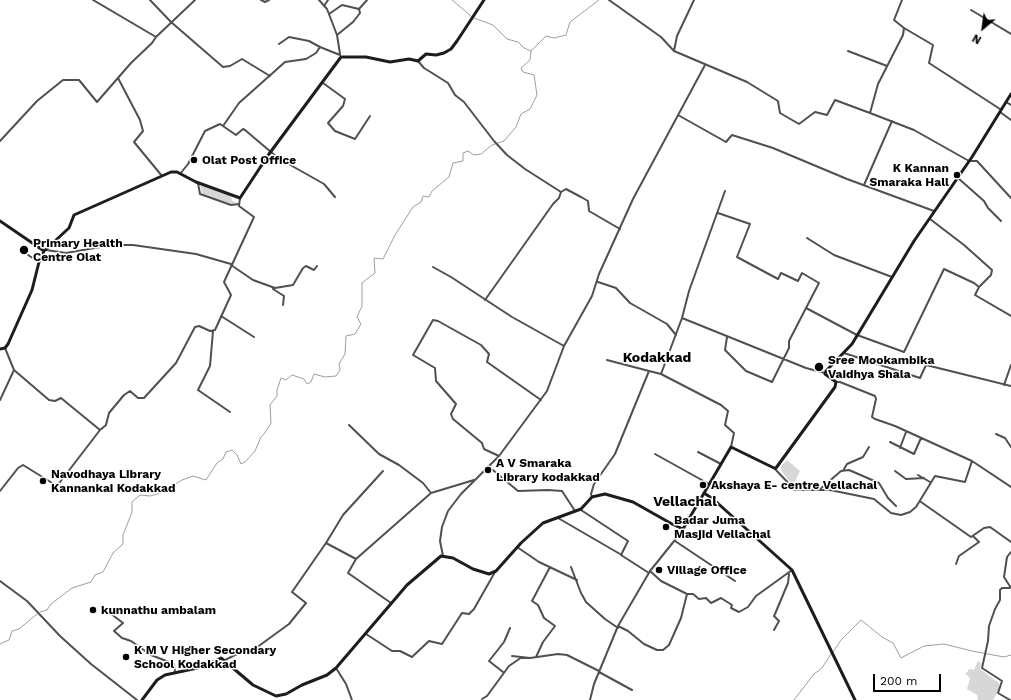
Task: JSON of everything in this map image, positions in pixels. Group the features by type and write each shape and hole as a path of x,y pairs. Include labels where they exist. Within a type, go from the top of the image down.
{"main road":[{"path":"0,349 5,348 32,290 39,262 45,250 69,228 74,215 171,172 180,174 198,183 240,198 271,152 341,56 366,57 390,62 409,59 418,61 426,54 436,55 451,48 474,18 484,0"},
{"path":"142,700 157,680 165,674 202,667 221,658 253,685 276,696 286,694 302,685 327,675 336,668 391,603 423,570 443,556 453,558 481,572 489,574 496,571 533,531 543,523 576,511 592,497 604,494 633,502 683,529 731,447 776,468 835,388 836,382 825,373 852,344 929,218 958,178 1005,101 1011,94"},
{"path":"0,221 45,250"},
{"path":"704,493 713,499 792,570 855,700"}],"street":[{"path":"94,0 156,37"},
{"path":"150,0 171,22 223,67 230,66 242,59 270,76"},
{"path":"0,141 37,101 63,80 79,80 97,102 156,37 171,22 177,19 195,0"},
{"path":"261,0 265,2 268,0"},
{"path":"319,0 329,14 337,35 341,56"},
{"path":"324,6 328,0"},
{"path":"337,35 353,22 360,13 359,9 367,0"},
{"path":"609,0 661,36 674,51 747,82 778,101 780,113 798,124 815,112 827,115 836,100 914,130 969,161 977,161 1011,198"},
{"path":"674,51 677,36 694,0"},
{"path":"902,0 894,20 904,28 933,45 929,63 1000,110 1011,120"},
{"path":"329,14 342,5 359,9"},
{"path":"972,10 1011,34"},
{"path":"870,113 878,84 904,28"},
{"path":"279,44 289,38 309,41 341,56"},
{"path":"223,126 239,103 285,62 306,59 316,53 320,47"},
{"path":"848,51 887,66"},
{"path":"418,61 424,68 448,84 455,95 464,102 496,144 518,164 561,192"},
{"path":"443,556 440,541 442,527 448,512 475,480 499,456 547,392 564,346 586,308 633,199 705,65"},
{"path":"118,78 140,120 143,131 134,142 162,176"},
{"path":"322,82 345,99 343,106 328,123 335,132 355,139 370,116"},
{"path":"1005,101 1011,105"},
{"path":"678,115 726,142 732,135 772,148 934,211"},
{"path":"864,185 892,121"},
{"path":"180,174 188,164 205,131 220,124 236,135 243,129 245,130 278,158 324,184 335,197"},
{"path":"958,178 984,201 988,208 1001,221"},
{"path":"198,183 200,194 231,205 239,204"},
{"path":"486,300 553,204 559,198 561,192 566,189 588,201 589,211 613,223 620,229"},
{"path":"661,374 682,318 689,291 725,191"},
{"path":"230,412 198,390 210,366 212,331 231,295 224,283 254,217 240,208 240,198"},
{"path":"718,213 750,224 737,257 778,279 781,272 798,281 802,273 819,283 789,341 790,344 784,359 772,382 746,371 725,350 727,337"},
{"path":"929,218 964,245 992,270 991,274 975,294 1011,316"},
{"path":"807,238 834,255 892,277"},
{"path":"45,250 66,253 106,245 133,245 196,254 231,265 253,280 272,288 284,296 283,305"},
{"path":"28,255 39,262"},
{"path":"272,288 293,285 303,268 306,266 314,270 317,266"},
{"path":"433,267 512,317 564,346"},
{"path":"806,308 857,334 904,352 944,269 979,288"},
{"path":"597,281 616,288 630,303 667,324 676,334"},
{"path":"221,316 254,337"},
{"path":"682,318 806,368 825,373"},
{"path":"499,456 484,449 482,443 453,419 451,414 456,404 436,381 435,368 413,355 433,320 438,321 480,345 490,354 487,362 541,400"},
{"path":"0,491 18,468 23,465 57,486 100,430 106,425 109,413 127,392 130,391 138,398 144,398 169,372 196,326 212,331"},
{"path":"5,348 14,370 48,400 55,401 61,398 100,430"},
{"path":"844,353 920,378 926,365 1011,386"},
{"path":"608,360 661,374 721,405 728,411 725,425 734,433 731,447"},
{"path":"1004,385 1011,365"},
{"path":"0,400 14,370"},
{"path":"592,497 590,494 594,484 615,454 649,371"},
{"path":"836,382 840,382 875,396 876,399 872,417 972,461 1011,487"},
{"path":"349,425 379,454 399,464 423,483 431,493"},
{"path":"900,448 907,432"},
{"path":"996,434 1005,438 1011,447"},
{"path":"890,442 914,454 921,438"},
{"path":"819,490 844,469 847,464 863,457 869,447"},
{"path":"698,452 721,464"},
{"path":"655,454 710,484"},
{"path":"774,468 795,490 830,490 874,499 891,513 901,515 910,512 921,502 930,482 935,476 965,482 972,461"},
{"path":"488,466 518,491 562,491 576,511"},
{"path":"844,469 853,471 879,483 888,498 896,506"},
{"path":"225,660 239,653 256,648 289,624 306,603 292,592 326,543 343,515 382,471"},
{"path":"896,471 906,479 924,478"},
{"path":"918,475 930,482"},
{"path":"391,603 348,573 356,559 431,493 475,480"},
{"path":"921,502 971,537 973,536 979,542 959,556 956,564"},
{"path":"580,509 628,541 621,555"},
{"path":"557,517 661,580 687,594 693,594 699,599 706,598 711,603 721,598 732,605 731,608 739,612 748,607 756,596 789,574 792,570"},
{"path":"973,536 984,528 990,527 1011,542"},
{"path":"590,700 599,671 618,627 650,572 683,529"},
{"path":"675,541 735,581"},
{"path":"326,543 356,559"},
{"path":"518,547 550,567 577,580"},
{"path":"1010,700 998,693 1002,681 982,668 988,640 988,631 995,609 1000,600 1000,590 1002,588 1010,588 1004,577 1007,557 1011,552"},
{"path":"536,657 543,642 555,626 544,618 538,605 532,601 550,567"},
{"path":"571,567 586,602 605,619 628,631 644,644 663,650 672,639 681,618 687,594"},
{"path":"365,634 392,651 400,651 412,657 429,640 442,644 462,613 470,614 474,609 496,571"},
{"path":"774,630 779,621 774,616 788,583 789,574"},
{"path":"0,581 27,601 60,636 91,664 137,700"},
{"path":"110,613 123,623 114,630 122,638 131,641 151,655 174,664 175,673"},
{"path":"504,672 488,661 504,642 510,628"},
{"path":"512,656 536,657 567,655 632,690"},
{"path":"482,699 487,696 509,666 522,657"},
{"path":"336,668 346,684 352,700"}],"shaded area":[{"path":"202,186 231,196 232,201 237,203 232,204 202,195"},
{"path":"787,460 800,471 793,486 781,470 781,466"},
{"path":"978,661 981,663 980,669 999,683 999,690 993,700 978,700 977,695 967,689 970,678 965,673 971,669 974,670"}],"waterway":[{"path":"452,0 471,16"},
{"path":"40,612 47,610 51,604 72,588 91,582 95,575 103,572 113,553 123,544 123,535 132,512 132,502 140,495 150,496 161,493 182,480 193,476 206,480 217,463 223,459 226,452 232,450 237,455 241,464 245,462 255,451 261,437 271,423 270,405 277,396 277,390 281,378 286,380 292,375 304,379 307,384 311,382 314,374 325,377 336,376 340,370 339,364 345,354 346,336 355,334 361,324 357,317 362,306 362,283 375,273 374,258 383,259 395,235 413,207 421,202 423,196 429,197 432,191 449,177 453,163 463,161 463,153 468,151 474,155 481,154 492,145 504,141 516,127 521,114 530,109 537,95 534,75 523,72 521,68 530,60 531,51 546,36 554,38 566,35 570,22 599,0"},
{"path":"474,18 493,25 507,39 518,42 524,48 531,51"},
{"path":"0,644 9,640 12,631 19,629 37,614"},
{"path":"833,652 841,640 861,620 882,637 893,643 901,658 924,646 944,644 1004,657 1011,655"},
{"path":"794,700 814,674 822,668 831,654"}],"place":[{"name":"Olat Post Office","path":"194,160"},
{"name":"K Kannan Smaraka Hall","path":"957,175"},
{"name":"Primary Health Centre Olat","path":"24,250"},
{"name":"Sree Mookambika Vaidhya Shala","path":"819,367"},
{"name":"A V Smaraka Library kodakkad","path":"488,470"},
{"name":"Navodhaya Library Kannankai Kodakkad","path":"43,481"},
{"name":"Akshaya E- centre Vellachal","path":"703,485"},
{"name":"Badar Juma Masjid Vellachal","path":"666,527"},
{"name":"Village Office","path":"659,570"},
{"name":"kunnathu ambalam","path":"93,610"},
{"name":"K M V Higher Secondary School Kodakkad","path":"126,657"}],"district":[{"name":"Kodakkad","path":"657,358"},
{"name":"Vellachal","path":"685,502"}]}
